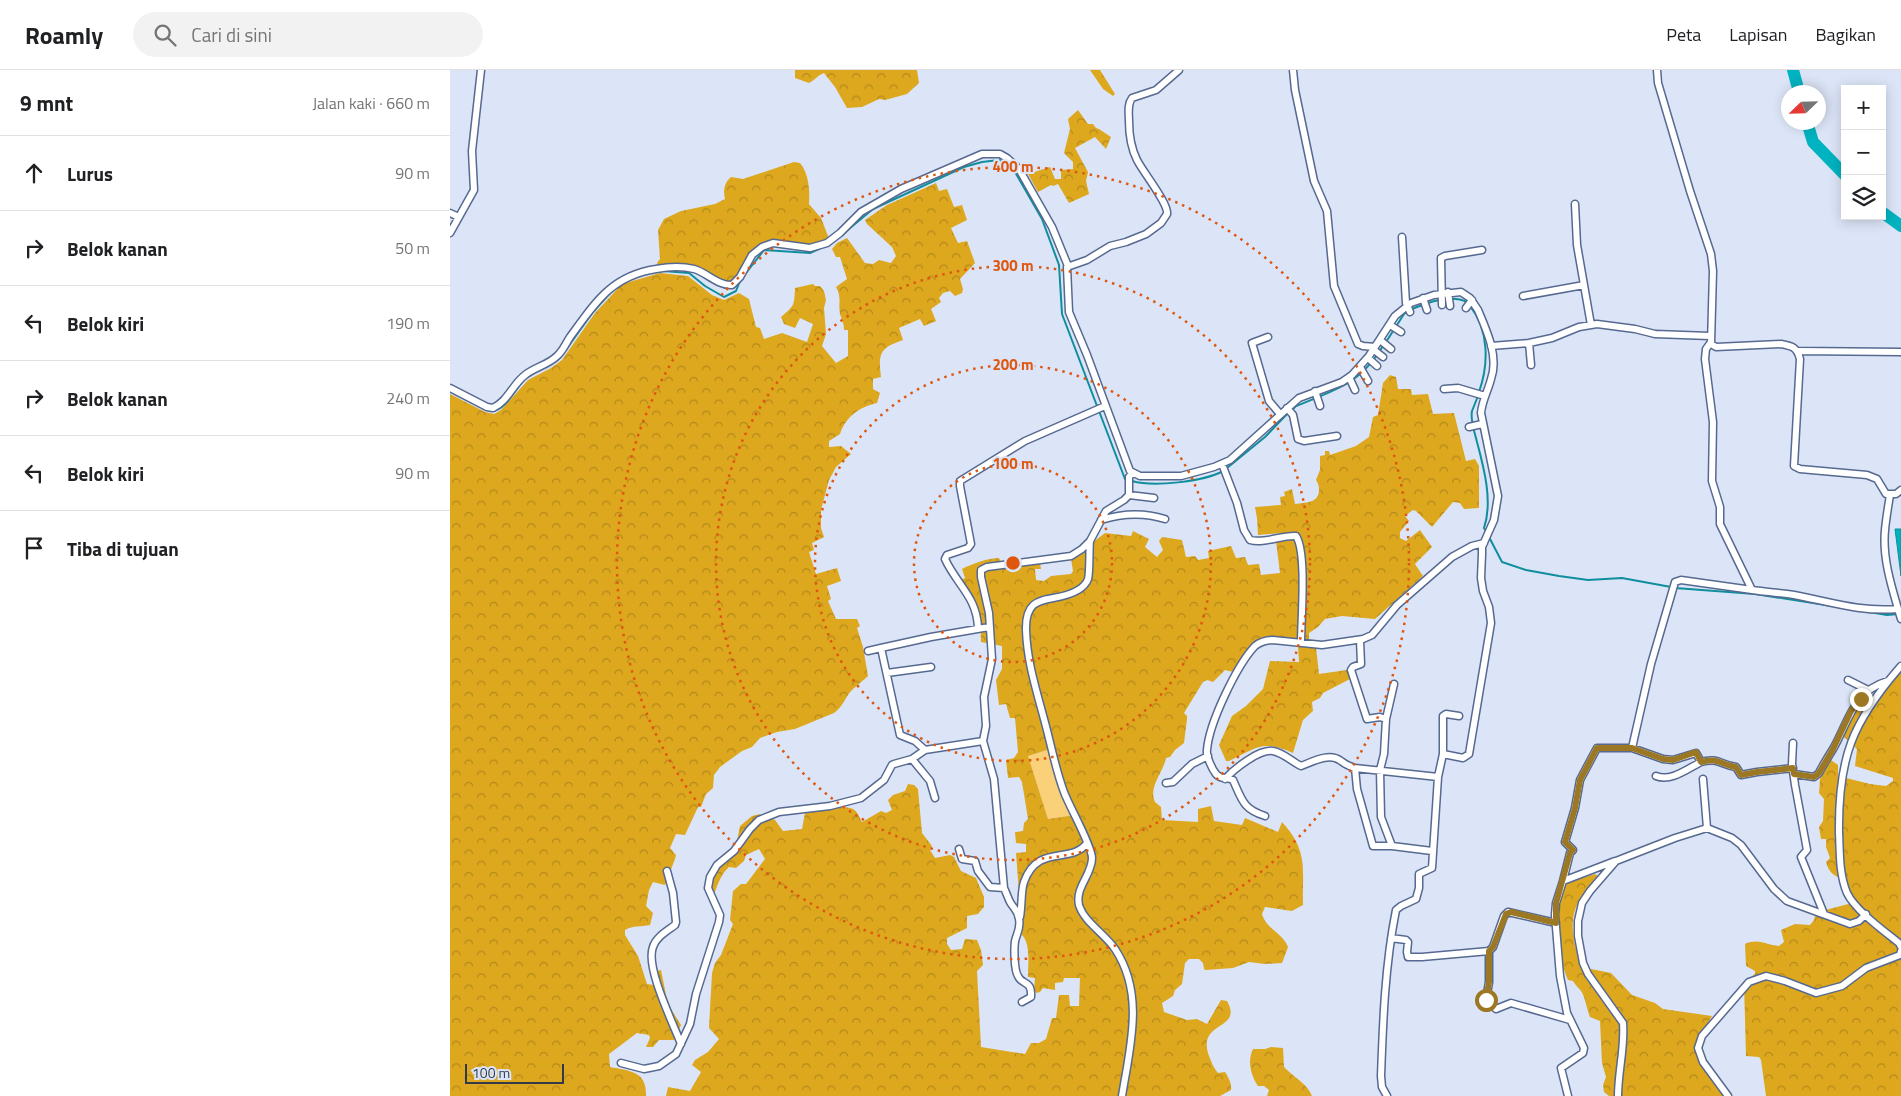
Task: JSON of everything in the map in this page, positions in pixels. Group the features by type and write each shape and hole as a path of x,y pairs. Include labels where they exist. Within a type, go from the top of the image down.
{"street":[{"path":"450,233 474,190 472,151 481,70"},
{"path":"1068,266 1087,260 1110,246 1146,234 1161,223 1168,214 1166,205 1142,170 1132,148 1129,133 1129,104 1132,98 1159,88 1179,70"},
{"path":"1293,70 1295,90 1314,181 1327,211 1334,286 1358,344 1378,352"},
{"path":"1657,70 1658,83 1684,173 1711,254 1713,271 1711,344 1716,347 1791,346 1798,352 1800,359 1794,466 1800,469 1867,475 1876,479 1886,494 1890,495 1896,494 1901,490"},
{"path":"450,388 487,407 493,408 503,402 525,375 558,356 594,306 618,281 636,272 658,268 694,269 718,281 732,285 740,277 752,255 762,247 773,244 810,248 827,243 861,212 894,193 949,167 982,154 1000,154 1019,169 1052,227 1068,266 1069,312 1088,355 1104,406 1130,475 1128,495 1124,500 1106,511 1090,541 1082,549 1071,556 983,568 981,570 989,613 988,627 992,659 984,697 986,726 985,737 982,741 994,779 1004,888 1010,901 1018,910 1020,928 1015,948 1017,976 1027,982 1031,990 1031,997 1022,1002"},
{"path":"1575,204 1577,245 1591,324"},
{"path":"450,213 460,217"},
{"path":"1402,237 1406,305 1410,312"},
{"path":"1446,300 1441,258 1443,256 1482,250"},
{"path":"1522,296 1584,285"},
{"path":"1130,475 1181,476 1224,469 1230,460 1280,414 1290,411 1299,398 1318,399 1352,384 1364,374 1395,329 1395,316 1406,305 1425,305 1446,300 1460,292 1478,320 1483,334 1491,346 1494,368 1481,394 1481,407 1475,425 1492,464 1498,496 1491,530 1482,547 1481,578 1483,591 1491,614 1491,622 1469,754 1463,758 1443,754"},
{"path":"1491,346 1528,343 1552,338 1591,324 1636,328 1655,334 1711,339"},
{"path":"1268,337 1252,343 1269,401 1280,414"},
{"path":"1711,339 1706,349 1705,359 1713,422 1712,481 1720,507 1720,524 1752,590"},
{"path":"1528,343 1531,365"},
{"path":"1798,352 1901,352"},
{"path":"1444,389 1458,388 1481,394"},
{"path":"978,628 974,605 945,559 946,555 968,548 971,544 960,481 1025,441 1104,406"},
{"path":"1290,411 1296,437 1300,440 1337,436"},
{"path":"1224,469 1237,503 1244,530 1250,540 1270,540 1291,536 1298,538 1302,553 1300,643"},
{"path":"1128,495 1154,498"},
{"path":"1890,495 1884,543 1888,573 1901,618"},
{"path":"1101,520 1112,516 1134,513 1165,519"},
{"path":"1090,541 1088,579 1082,588 1070,595 1041,600 1033,604 1028,611 1026,627 1028,652 1057,775 1092,858 1087,875 1081,886 1079,904 1083,912 1114,948 1130,981 1134,1000 1132,1033 1122,1096"},
{"path":"1265,816 1242,803 1231,778 1225,779 1215,773 1207,750 1220,708 1240,669 1256,645 1265,640 1273,640 1322,645 1360,640 1372,636 1397,605 1452,556 1485,541"},
{"path":"1632,748 1651,664 1675,582 1681,580 1795,596 1876,611 1899,606"},
{"path":"868,650 988,627"},
{"path":"1360,640 1361,664 1353,667 1351,670 1367,719 1380,717 1386,719"},
{"path":"880,648 900,735 915,741 925,750"},
{"path":"1901,666 1862,717 1852,738 1843,767 1839,813 1840,860 1842,877 1848,894 1855,905 1899,943 1901,947"},
{"path":"887,673 931,667"},
{"path":"1848,680 1868,690"},
{"path":"1656,776 1665,779 1669,778 1701,762 1715,760 1736,767 1741,775 1757,772 1794,771 1814,777 1819,773 1833,749 1851,711 1868,690 1877,684 1888,681"},
{"path":"1392,846 1382,817 1380,770 1384,754 1386,719 1394,684"},
{"path":"1387,1096 1382,1087 1381,1076 1384,989 1396,910 1416,899 1419,888 1419,874 1432,868 1438,777 1443,754 1443,716 1446,714 1459,716"},
{"path":"621,1063 644,1069 659,1066 676,1054 690,1024 696,994 719,922 720,915 708,888 710,877 717,865 734,851 758,820 778,812 830,806 861,798 884,780 892,766 912,759 925,750 982,741"},
{"path":"1793,743 1798,811 1807,850 1801,857 1824,914"},
{"path":"1568,1096 1561,1068 1582,1053 1584,1048 1570,1020 1560,976 1556,903 1570,853 1573,850 1565,842 1575,808 1580,780 1597,748 1632,748 1663,759 1673,760 1696,752 1701,762"},
{"path":"1225,779 1259,754 1271,751 1283,755 1301,766 1316,759 1324,758 1340,760 1346,766 1355,768 1438,777"},
{"path":"1166,783 1173,782 1192,764 1208,756"},
{"path":"912,759 930,781 935,798"},
{"path":"1355,768 1357,789 1373,846 1392,846 1432,851"},
{"path":"1703,779 1707,828"},
{"path":"1563,881 1675,838 1707,828 1732,838 1741,845 1779,896 1787,901 1850,924 1859,921 1866,914"},
{"path":"1019,918 1023,904 1023,884 1031,867 1038,861 1057,854 1071,853 1083,848 1087,843"},
{"path":"959,849 962,859 975,861 978,871 990,887 1004,888"},
{"path":"1616,861 1590,891 1582,904 1578,921 1578,936 1583,963 1588,974 1623,1023 1624,1032 1618,1096"},
{"path":"666,871 673,893 676,922 652,948 653,970 681,1044"},
{"path":"1391,938 1406,940 1408,942 1407,955 1411,957 1489,951 1493,947 1504,916 1508,912 1556,923"},
{"path":"1489,951 1489,982 1486,1000 1496,1009 1510,1003 1570,1020"},
{"path":"1728,1096 1702,1062 1698,1048 1702,1036 1749,982 1766,976 1816,993 1842,986 1866,968 1894,958 1900,955 1901,951"}],"shaded area":[{"path":"1050,749 1075,815 1048,819 1028,756"}],"green space":[{"path":"795,70 917,70 919,83 907,94 885,100 879,99 862,107 847,108 835,87 824,73 809,83 795,78"},
{"path":"1090,70 1100,70 1115,94 1113,96 1103,89"},
{"path":"1078,110 1088,124 1093,124 1111,137 1106,149 1095,137 1075,148 1088,172 1086,181 1089,194 1069,203 1058,184 1051,185 1038,192 1028,174 1050,167 1055,179 1061,179 1061,170 1073,169 1073,162 1064,153 1070,129 1068,119"},
{"path":"794,162 800,163 803,167 809,188 809,204 821,218 828,236 826,241 809,246 761,245 730,283 701,269 658,266 657,263 660,259 658,230 664,219 681,211 715,204 725,199 725,187 731,177 743,179"},
{"path":"936,183 939,191 947,189 954,207 962,205 967,220 951,228 958,243 967,241 975,263 960,279 963,289 962,293 955,296 950,291 943,293 939,298 941,302 931,309 936,321 924,326 920,319 899,328 903,340 889,346 882,352 880,362 881,377 873,379 873,389 880,393 877,403 854,413 846,422 840,434 829,441 829,447 841,446 851,454 836,467 829,480 821,510 821,528 824,537 812,543 814,550 809,552 816,574 837,568 841,581 827,586 831,599 828,601 836,619 857,619 860,626 857,628 863,647 868,676 852,690 840,708 834,713 795,729 777,732 760,738 752,747 742,751 720,767 714,775 713,788 706,794 701,807 698,807 685,835 676,834 670,848 676,855 665,885 653,882 649,890 646,906 653,913 650,925 625,930 625,935 638,956 647,984 654,985 656,971 661,970 671,1009 681,1025 674,1040 659,1040 653,1047 646,1047 650,1038 649,1035 637,1033 609,1054 610,1067 630,1071 644,1081 646,1096 450,1096 450,394 485,412 494,414 501,410 528,380 562,360 595,313 622,284 660,273 688,276 712,295 724,300 739,293 749,299 756,327 760,328 764,339 782,333 807,342 813,324 800,318 795,328 784,324 781,317 793,305 795,288 813,284 820,286 824,291 826,300 824,308 826,334 822,346 836,363 848,356 848,330 844,330 840,314 839,294 836,287 847,279 840,257 836,257 832,249 837,243 847,238 865,263 873,264 879,260 891,263 896,256 892,247 865,220 887,205"},
{"path":"1390,375 1396,377 1398,389 1411,389 1412,395 1428,394 1433,414 1454,413 1466,461 1475,459 1479,466 1479,508 1464,509 1460,503 1453,502 1432,527 1416,511 1413,510 1405,516 1409,521 1400,532 1400,538 1406,541 1420,530 1432,547 1415,564 1423,576 1375,619 1342,616 1325,619 1309,633 1309,641 1285,637 1277,638 1275,642 1267,636 1252,643 1233,672 1225,670 1213,682 1207,680 1203,682 1184,713 1187,719 1184,743 1170,757 1166,758 1153,791 1155,802 1161,807 1162,820 1198,822 1198,809 1211,806 1214,821 1242,825 1245,818 1278,832 1282,822 1297,842 1300,852 1303,871 1303,905 1292,911 1265,907 1262,914 1267,924 1286,942 1288,947 1282,963 1265,964 1249,962 1233,968 1206,970 1199,959 1189,959 1185,963 1182,984 1175,990 1173,996 1162,1003 1164,1012 1187,1020 1197,1019 1207,1024 1221,1000 1227,1001 1231,1010 1230,1017 1213,1031 1209,1036 1207,1045 1214,1067 1218,1073 1225,1072 1231,1090 1220,1096 666,1096 668,1087 690,1091 701,1072 692,1065 695,1060 708,1052 719,1039 709,1028 712,973 733,924 730,920 733,891 741,884 746,884 765,859 759,849 746,855 744,861 736,868 729,867 727,869 720,878 715,892 712,893 709,887 714,870 733,848 737,841 740,826 752,816 760,814 764,821 770,818 775,820 783,831 802,829 805,813 843,807 855,810 862,822 881,811 886,813 892,810 888,800 893,795 905,791 908,784 914,785 918,789 922,833 932,846 930,850 935,858 950,855 954,857 961,871 976,878 984,897 984,907 978,914 967,916 967,928 947,938 947,944 951,950 962,949 965,939 977,940 981,950 983,965 977,971 981,1047 1025,1054 1031,1043 1039,1043 1046,1039 1052,1018 1056,1018 1059,995 1069,995 1070,1006 1079,1006 1080,978 1064,978 1063,982 1055,983 1055,990 1043,988 1040,992 1036,993 1034,989 1035,978 1028,977 1028,948 1021,934 1017,909 1020,906 1016,853 1026,852 1026,844 1016,843 1015,832 1023,831 1024,823 1028,819 1022,782 1019,777 1008,778 1006,760 1014,758 1018,752 1015,718 1010,718 1006,704 999,705 996,680 1002,669 1002,646 981,642 979,617 974,602 961,580 965,578 962,569 980,562 999,558 1001,562 1039,557 1041,569 1035,569 1036,580 1044,581 1051,576 1071,574 1073,571 1071,559 1105,533 1131,536 1133,531 1149,539 1145,547 1157,557 1163,550 1159,541 1162,537 1182,540 1186,557 1195,556 1198,560 1209,558 1208,551 1231,546 1236,558 1245,557 1248,565 1259,564 1261,575 1280,573 1276,541 1282,541 1281,533 1258,535 1255,507 1281,505 1280,497 1285,496 1284,492 1292,489 1295,504 1315,500 1319,492 1316,480 1320,470 1320,456 1325,455 1325,451 1329,451 1330,455 1356,446 1369,437 1373,417 1378,415 1383,383","holes":["1050,749 1075,815 1048,819 1028,756"]},
{"path":"1298,647 1316,647 1319,674 1347,670 1350,679 1323,693 1320,698 1312,702 1313,711 1303,720 1293,753 1266,746 1253,749 1226,761 1219,745 1232,716 1246,706 1263,689 1270,661 1299,662"},
{"path":"1901,671 1901,1096 1766,1096 1761,1060 1759,1057 1746,1056 1744,983 1755,974 1755,971 1746,966 1745,944 1758,942 1779,946 1784,942 1781,930 1795,924 1810,925 1815,916 1829,909 1856,902 1845,880 1832,874 1826,862 1830,858 1826,847 1826,839 1821,839 1819,827 1823,821 1824,799 1819,793 1820,779 1831,760 1838,765 1838,776 1886,786 1893,781 1893,778 1855,766 1857,749 1842,735 1852,711 1862,700 1873,704"},
{"path":"1595,874 1599,877 1581,898 1576,906 1574,915 1573,934 1577,953 1584,970 1591,969 1611,973 1632,995 1655,1003 1663,1009 1712,1016 1696,1044 1725,1096 1609,1096 1604,1092 1603,1085 1606,1077 1602,1063 1600,1021 1590,1017 1582,993 1573,981 1568,980 1562,962 1557,931 1558,901 1566,883"},
{"path":"1283,1048 1284,1067 1304,1084 1312,1096 1267,1096 1269,1090 1264,1086 1258,1086 1253,1078 1251,1054 1253,1049"}],"water":[{"path":"1895,529 1901,529 1901,576"}],"waterway":[{"path":"1793,70 1797,85"},
{"path":"1809,130 1813,142 1841,171"},
{"path":"844,233 873,209 964,167 999,160 1007,164 1015,172 1042,219 1059,265 1062,314 1097,406"},
{"path":"1886,215 1901,226"},
{"path":"746,273 764,250 810,253 821,248"},
{"path":"663,271 689,273 705,286 724,297 736,291 740,281"},
{"path":"565,351 593,312 610,293"},
{"path":"1412,309 1447,299 1467,302"},
{"path":"1470,306 1476,315 1484,336 1486,359 1479,392"},
{"path":"1386,342 1407,311"},
{"path":"1292,410 1296,406 1335,390 1356,378 1374,359 1383,346"},
{"path":"492,411 502,407 525,379 561,357"},
{"path":"1478,396 1472,411 1472,419 1488,496 1487,518 1484,528 1487,533"},
{"path":"1099,411 1125,479 1127,479"},
{"path":"1227,468 1265,437 1288,413"},
{"path":"1132,481 1152,484 1191,481 1223,471"},
{"path":"1489,537 1502,562 1526,570 1588,580 1622,578 1671,587"},
{"path":"1675,588 1755,594 1832,606"},
{"path":"1869,612 1887,615 1899,614"}],"route":[{"path":"1486,1000 1485,996 1489,982 1489,951 1493,947 1504,916 1511,912 1556,923 1556,903 1570,853 1573,850 1565,842 1575,808 1580,780 1597,748 1632,748 1663,759 1673,760 1696,752 1701,762 1713,759 1736,767 1741,775 1793,768 1794,774 1814,777 1817,776 1833,749 1851,711 1861,699"}]}
